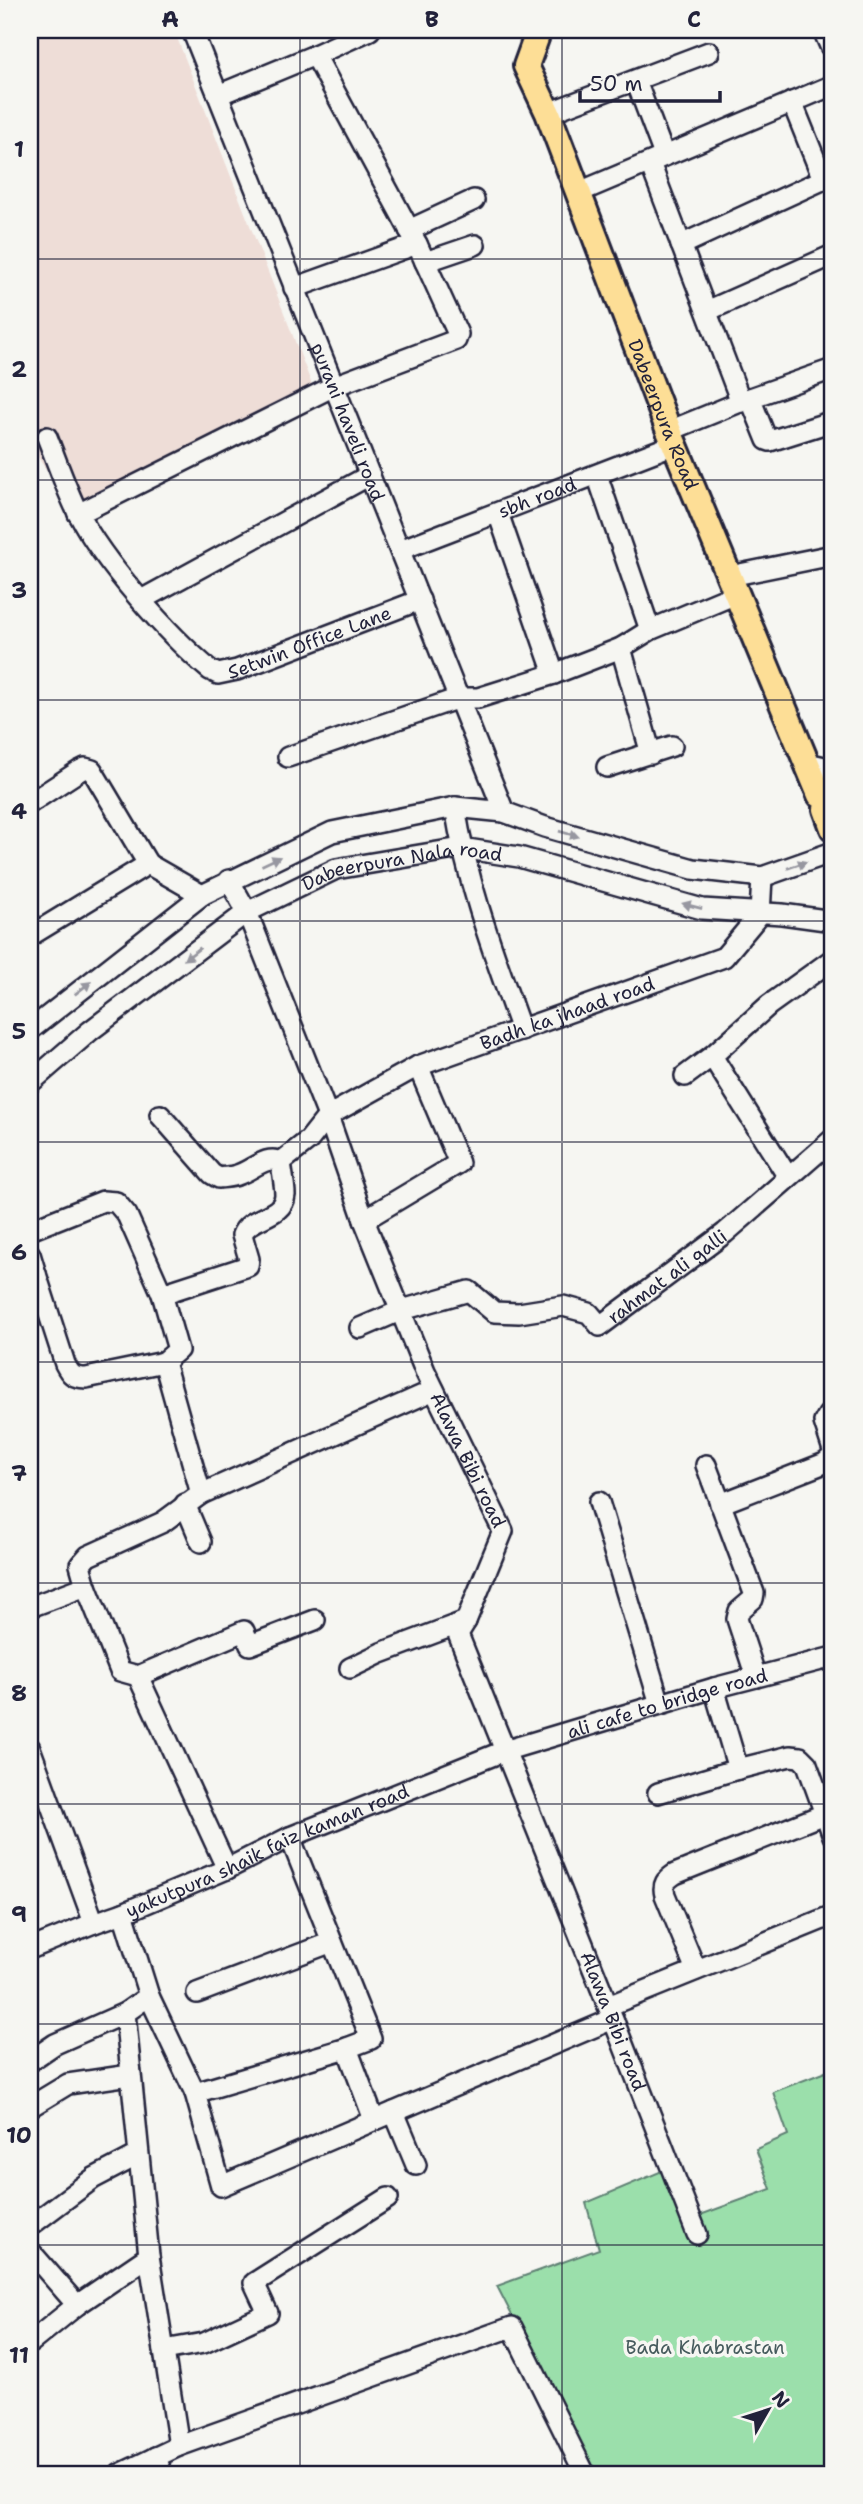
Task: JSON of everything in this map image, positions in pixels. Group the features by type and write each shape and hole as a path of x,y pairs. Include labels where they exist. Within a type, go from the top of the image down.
{"main road":[{"name":"Dabeerpura Road","path":"539,30 526,66 548,113 672,437 826,811"}],"street":[{"name":"purani haveli road","path":"192,30 504,813"},
{"path":"218,94 370,30"},
{"path":"548,113 709,52"},
{"path":"78,514 334,386 456,340 458,334 417,246 315,55"},
{"path":"636,81 681,245 745,400 767,440 770,442 833,421"},
{"path":"577,193 833,85"},
{"path":"681,245 828,177 792,102"},
{"path":"417,246 474,200"},
{"path":"294,288 417,246 475,245"},
{"path":"707,311 833,255"},
{"name":"sbh road","path":"400,550 597,475 745,400 833,369"},
{"path":"47,437 78,514 141,600 370,475"},
{"path":"597,475 650,629"},
{"path":"498,513 554,674"},
{"path":"288,757 459,698 478,698 554,674 621,648 650,629 733,585 833,555"},
{"name":"Setwin Office Lane","path":"141,600 200,662 218,674 230,672 420,600"},
{"path":"621,648 651,754"},
{"path":"607,768 672,746"},
{"path":"807,763 833,769"},
{"path":"30,803 79,771 85,768 92,770 148,864 202,895"},
{"path":"455,807 461,848 489,940 521,1030"},
{"name":"Dabeerpura Nala road","path":"30,1030 202,895 332,832 455,807 504,813 693,869 762,877 833,852"},
{"name":"Dabeerpura Nala road","path":"30,1083 90,1031 247,912 336,869 461,848 519,857 702,909 782,914 833,921"},
{"path":"30,936 148,864"},
{"path":"760,914 762,877"},
{"name":"Alawa Bibi road","path":"229,880 247,912 328,1116 364,1220 434,1390 503,1531 466,1621 458,1634 611,2012 697,2234"},
{"name":"Badh ka jhaad road","path":"328,1116 418,1066 724,957 760,914"},
{"path":"685,1076 712,1056 769,1005 833,959"},
{"path":"712,1056 788,1177"},
{"path":"364,1220 459,1163 418,1066"},
{"path":"160,1115 212,1174 219,1178 239,1175 266,1160 277,1159 281,1162"},
{"path":"281,1162 309,1140 328,1116"},
{"name":"rahmat ali galli","path":"402,1310 469,1291 494,1312 519,1312 563,1306 589,1313 600,1326 725,1233 833,1139"},
{"path":"162,1294 248,1266 250,1262 242,1235 248,1225 273,1213 283,1201 285,1195 281,1162"},
{"path":"30,1230 103,1201 116,1202 127,1215 162,1294 178,1350 164,1362 86,1378 71,1375 33,1276 30,1254"},
{"path":"360,1328 402,1310"},
{"path":"164,1362 201,1542"},
{"path":"315,1620 250,1645 244,1631 138,1676 120,1671 80,1565 83,1560 163,1522 193,1499 434,1390"},
{"path":"833,1410 824,1422 833,1450"},
{"path":"720,1504 825,1463 833,1456"},
{"path":"706,1465 754,1592 753,1599 739,1611 737,1619 756,1677"},
{"path":"599,1502 660,1703"},
{"path":"30,1607 86,1586"},
{"path":"350,1668 381,1653 466,1621"},
{"name":"ali cafe to bridge road","path":"504,1751 660,1703 833,1657"},
{"path":"138,1676 227,1869"},
{"path":"714,1688 738,1769"},
{"path":"30,1748 35,1778 94,1923"},
{"name":"yakutpura shaik faiz kaman road","path":"30,1949 227,1869 290,1837 504,1751"},
{"path":"659,1793 738,1769 790,1756 800,1757 807,1764 833,1836"},
{"path":"696,1970 665,1895 665,1882 675,1874 824,1814"},
{"path":"195,2093 371,2039 290,1837"},
{"path":"123,1913 149,1996 195,2093 221,2186 394,2112 696,1970 833,1915"},
{"path":"197,1993 332,1942"},
{"path":"30,2061 55,2044 125,2013 149,1996"},
{"path":"125,2013 149,2256 179,2446"},
{"path":"347,2048 374,2120"},
{"path":"30,2108 68,2084 130,2075"},
{"path":"394,2112 416,2165"},
{"path":"30,2225 94,2178 138,2155"},
{"path":"164,2350 204,2343 268,2313 254,2283 388,2198"},
{"path":"30,2251 77,2305"},
{"path":"30,2343 77,2305 149,2256"},
{"path":"120,2474 159,2465 179,2446 512,2327 585,2474"}],"shaded area":[{"path":"30,30 174,30 314,390 78,519 30,445"}],"green space":[{"name":"Bada Khabrastan","path":"833,2069 833,2474 593,2474 497,2286 599,2249 586,2203 662,2171 684,2221 771,2189 756,2149 788,2135 773,2092"}]}
